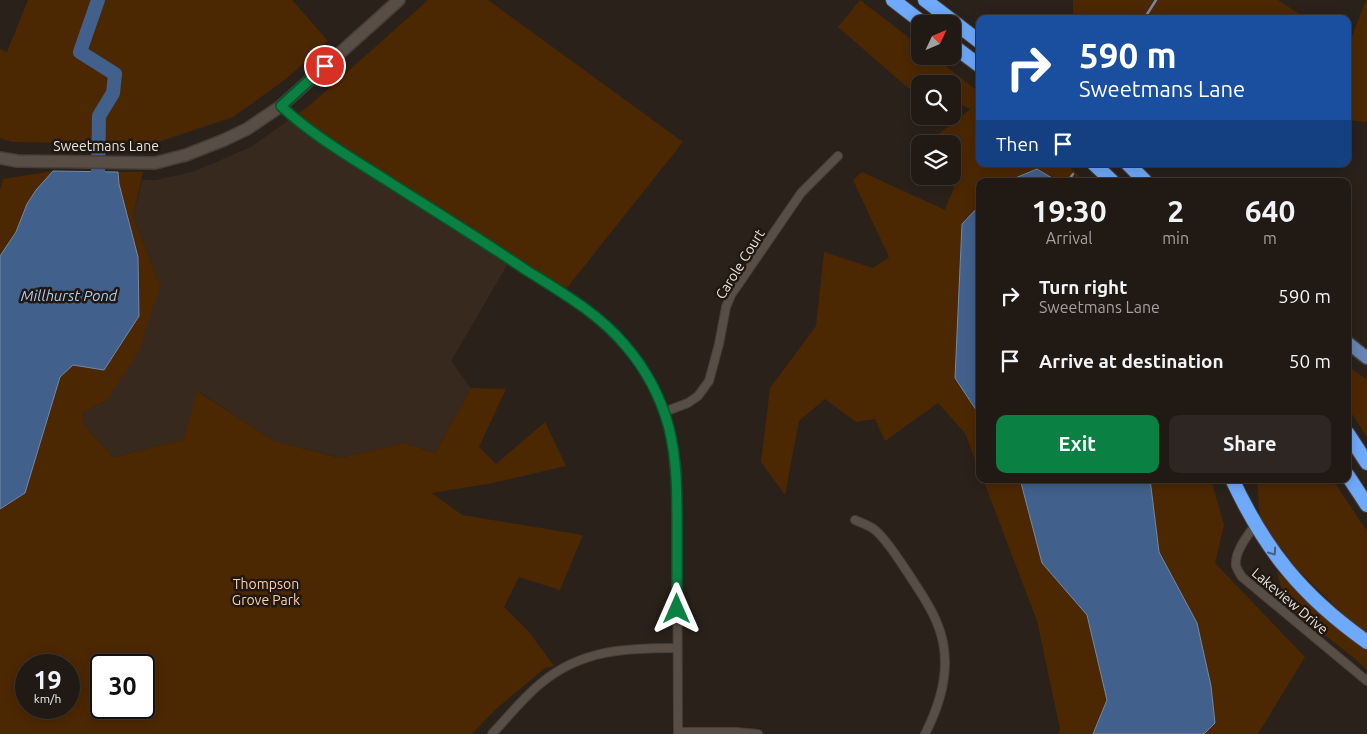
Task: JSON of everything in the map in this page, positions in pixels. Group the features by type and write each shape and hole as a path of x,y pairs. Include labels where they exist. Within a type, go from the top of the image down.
{"highway":[{"path":"893,0 912,15"},
{"path":"925,0 976,39"},
{"path":"961,52 976,63"},
{"path":"1090,167 1099,178"},
{"path":"1097,167 1109,178"},
{"path":"1351,439 1367,464"},
{"path":"1351,481 1367,505"},
{"path":"1234,483 1244,506 1279,561 1297,582 1332,615 1367,642"}],"main road":[{"path":"1351,345 1367,358"}],"street":[{"name":"Sweetmans Lane","path":"0,158 17,161 106,163 155,163 174,160 237,134 281,106 399,0"},
{"path":"281,106 306,127 339,150 565,295 600,320 636,358 647,375 664,412 673,443 676,476 678,733 736,732 758,734"},
{"name":"Carole Court","path":"664,412 688,403 698,396 707,385 712,373 726,308 731,295 800,193 838,156"},
{"path":"854,520 872,528 885,541 928,603 940,629 945,651 944,678 938,707 925,734"},
{"name":"Lakeview Drive","path":"1256,525 1238,553 1236,566 1242,577 1367,681"},
{"path":"492,734 540,684 575,662 590,656 624,649 677,648"}],"shaded area":[{"path":"293,117 510,260 451,361 471,388 435,453 404,443 340,458 274,441 198,391 183,440 114,458 84,425 83,412 106,401 160,286 133,216 142,180 156,180 195,171 251,147"}],"green space":[{"path":"28,0 292,0 328,41 286,79 233,117 152,144 12,142 0,138 0,49 7,52"},
{"path":"428,0 488,0 683,142 562,294 293,117 309,106"},
{"path":"860,0 911,39 911,65 944,65 957,75 911,75 911,89 838,27"},
{"path":"1073,0 1278,0 1301,15 1073,15"},
{"path":"1367,0 1367,122 1351,120 1351,39"},
{"path":"961,78 976,90 976,167 1070,167 1081,178 1052,178 1037,169 1015,178 976,178 976,209 962,224 955,378 976,410 976,462 965,433 938,403 885,441 875,419 856,422 825,399 799,421 785,495 761,462 770,388 816,326 824,252 873,268 889,257 853,180 862,172 945,210 954,187 952,185 961,185 961,135 937,135 950,125 961,125 961,117 971,109 961,105"},
{"path":"53,171 36,190 16,232 0,256 0,190 3,179"},
{"name":"Thompson Grove Park","path":"118,172 143,172 133,216 160,286 138,353 106,401 83,412 84,425 114,458 183,440 197,391 274,441 340,458 404,443 435,453 471,388 506,389 479,447 496,464 545,422 566,466 493,483 432,493 462,515 583,535 560,590 519,577 504,607 529,632 554,666 545,668 495,710 472,734 0,734 0,509 25,493 60,377 72,365 119,184"},
{"path":"1351,368 1367,380 1367,437 1351,413"},
{"path":"985,483 1021,483 1042,563 1087,615 1107,700 1093,734 1058,734 1060,729 1037,621"},
{"path":"1150,483 1212,483 1224,525 1215,563 1305,657 1258,734 1204,734 1215,723 1211,686 1197,623 1159,552"},
{"path":"1257,483 1335,483 1367,531 1367,633 1359,629 1298,570 1260,520"},
{"path":"1277,572 1336,626 1367,649 1367,670 1286,605"}],"water":[{"path":"1037,169 1052,178 1015,178"},
{"name":"Millhurst Pond","path":"53,171 118,172 119,184 138,257 139,316 104,370 73,365 60,377 25,493 0,509 0,256 16,232 27,204 36,190"},
{"path":"976,209 976,410 955,378 962,224"},
{"path":"1021,483 1150,483 1159,552 1197,623 1211,686 1215,723 1204,734 1093,734 1107,700 1087,615 1042,563"}],"waterway":[{"path":"98,0 80,52 115,74 113,93 99,116 98,172"},
{"path":"1147,15 1156,0"},
{"path":"1070,178 1073,174"}],"route":[{"path":"325,66 281,106 287,112 339,150 587,310 613,332 636,358 647,375 664,412 673,443 676,476 677,609"}]}
